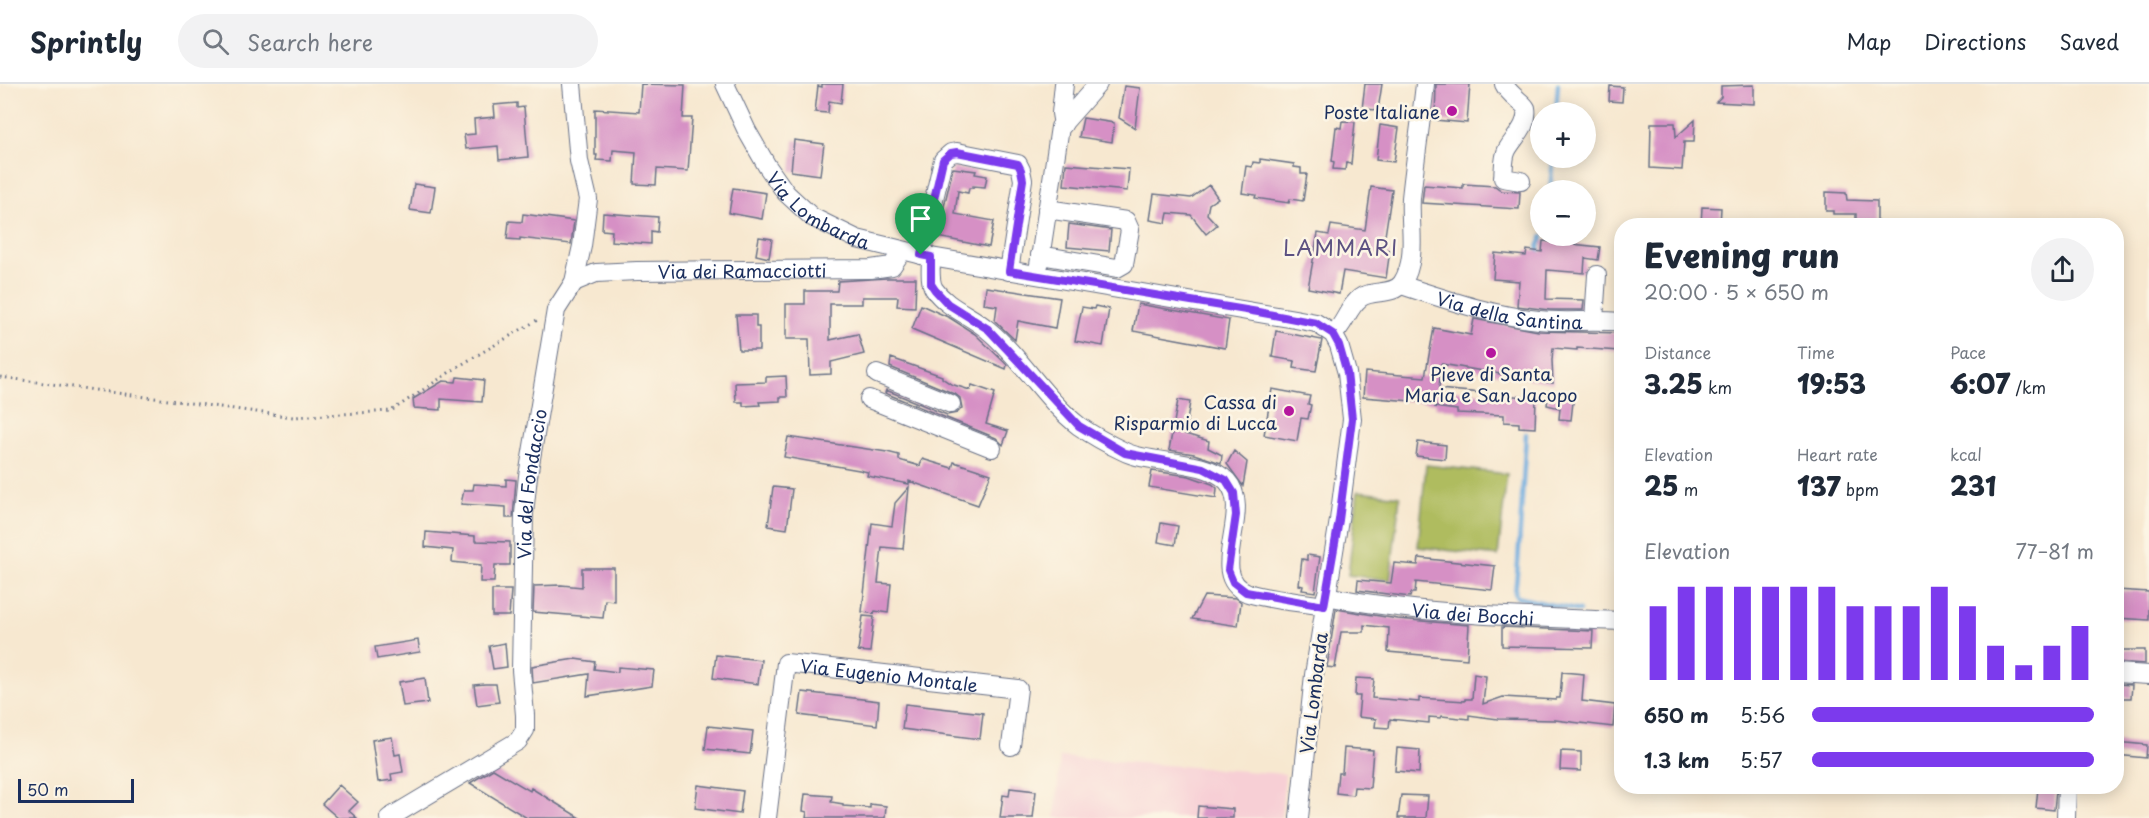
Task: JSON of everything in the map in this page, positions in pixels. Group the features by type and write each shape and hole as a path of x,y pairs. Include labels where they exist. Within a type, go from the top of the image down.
{"street":[{"name":"Via del Fondaccio","path":"389,818 518,741 525,730 521,670 524,514 528,476 556,310 574,282 582,246 588,199 579,161 572,84"},
{"name":"Via Lombarda","path":"725,84 752,140 786,193 812,217 857,239 926,256 1037,276 1259,303 1340,331 1339,345 1347,373 1352,419 1339,520 1314,675 1299,818"},
{"path":"1063,125 1061,113 1064,84"},
{"path":"1037,276 1060,127 1098,84"},
{"path":"1340,331 1347,312 1361,297 1392,290 1401,285 1411,265 1411,201 1425,84"},
{"path":"1504,84 1508,92 1526,108 1524,123 1505,157 1503,178 1521,181"},
{"path":"1009,271 1023,180 1021,170 1018,164 957,152 951,153 943,160 926,256 931,284 935,290 948,304 988,329 1079,426 1125,453 1203,468 1226,480 1234,493 1236,515 1228,570 1233,582 1246,592 1325,601"},
{"path":"1040,255 1117,268 1124,264 1130,230 1126,221 1047,209"},
{"name":"Via dei Ramacciotti","path":"574,282 596,273 636,271 871,269 892,266 902,251"},
{"path":"1594,320 1598,275"},
{"name":"Via della Santina","path":"1401,285 1473,307 1539,321 1614,321"},
{"path":"877,374 951,404"},
{"path":"869,399 992,448"},
{"name":"Via dei Bocchi","path":"1325,601 1503,616 1614,621"},
{"name":"Via Eugenio Montale","path":"767,818 786,663 1018,689 1011,746"},
{"path":"2124,673 2149,675"},
{"path":"2066,818 2067,794"}],"path":[{"path":"0,377 293,417 391,411 459,366 556,310"}],"shaded area":[{"path":"1060,757 1285,774 1281,818 1055,818"}],"green space":[{"path":"1426,465 1507,474 1498,556 1418,547"},
{"path":"1358,491 1400,496 1390,580 1348,575"}],"building":[{"path":"641,84 685,85 683,118 692,118 688,171 657,169 656,185 634,184 636,152 613,150 612,161 596,160 597,155 595,155 595,109 639,112"},
{"path":"822,84 843,84 841,103 829,101 828,113 815,112 818,86 822,87"},
{"path":"1365,84 1382,84 1378,110 1362,109"},
{"path":"1436,84 1470,84 1467,123 1435,120"},
{"path":"1754,85 1754,104 1716,102 1721,97 1721,86"},
{"path":"1124,86 1140,88 1135,128 1119,118"},
{"path":"1610,86 1623,87 1622,102 1609,101"},
{"path":"517,103 517,108 524,107 528,157 499,160 498,146 466,149 464,135 475,134 474,119 495,117 494,105"},
{"path":"1083,118 1114,123 1112,142 1079,137"},
{"path":"1695,120 1694,142 1684,142 1682,170 1650,168 1651,123 1675,123 1676,137"},
{"path":"1342,121 1355,122 1351,164 1346,163 1345,170 1333,169 1334,162 1332,161 1336,127 1341,128"},
{"path":"1380,125 1399,128 1394,162 1376,160"},
{"path":"794,140 824,144 820,175 791,171"},
{"path":"1260,159 1294,164 1294,167 1301,168 1301,174 1307,174 1303,201 1290,199 1289,203 1255,198 1256,195 1242,193 1246,166 1252,167 1253,162 1260,163"},
{"path":"1066,164 1129,169 1127,191 1064,185"},
{"path":"953,168 976,171 975,174 987,176 985,187 973,186 969,188 968,193 958,191 955,214 994,221 989,247 937,237"},
{"path":"414,184 435,187 431,213 410,210"},
{"path":"1463,184 1495,186 1502,191 1520,192 1519,209 1422,203 1424,185 1463,188"},
{"path":"1209,185 1218,198 1209,204 1207,214 1217,225 1206,234 1191,215 1168,213 1166,223 1150,220 1154,194 1191,198"},
{"path":"1371,187 1392,190 1383,249 1390,250 1386,278 1343,271 1339,294 1308,288 1318,233 1329,235 1331,225 1365,230"},
{"path":"733,188 766,193 762,219 729,213"},
{"path":"1826,192 1846,193 1847,200 1877,201 1877,218 1856,218 1856,214 1833,214 1833,211 1826,211"},
{"path":"1702,207 1721,208 1720,218 1701,218"},
{"path":"603,213 658,217 657,232 651,231 651,244 611,241 612,231 602,230"},
{"path":"523,214 574,221 571,244 520,238 520,240 507,239 509,221 522,222"},
{"path":"1069,224 1111,230 1109,251 1067,247"},
{"path":"759,237 772,239 769,258 756,255"},
{"path":"1543,246 1600,247 1598,260 1585,258 1584,273 1547,270 1546,299 1584,300 1583,310 1550,310 1517,306 1519,281 1493,279 1495,253 1526,256 1527,250 1542,252"},
{"path":"916,278 915,307 897,306 898,297 862,297 862,304 830,304 830,340 858,334 864,354 831,362 831,374 810,375 809,339 786,339 786,304 805,304 805,291 837,291 838,281"},
{"path":"986,287 1060,298 1055,328 1018,321 1015,340 995,321 997,306 984,304"},
{"path":"1138,304 1229,320 1225,348 1133,331"},
{"path":"921,305 950,318 975,334 1007,365 1006,369 912,329"},
{"path":"1095,306 1109,309 1103,346 1075,341 1082,307 1094,309"},
{"path":"736,315 756,315 756,327 759,327 759,350 739,350"},
{"path":"1474,319 1538,331 1614,333 1614,351 1553,348 1553,383 1441,364 1439,389 1536,398 1535,428 1519,427 1519,423 1504,422 1504,415 1457,413 1457,410 1435,407 1436,403 1363,397 1365,372 1425,377 1434,328 1471,335"},
{"path":"1276,331 1322,340 1316,371 1294,368 1295,361 1272,357"},
{"path":"891,358 942,376 951,384 970,390 972,385 995,393 986,424 1008,431 1003,445 996,438 885,393 886,390 947,415 957,413 962,408 960,398 955,394 890,367"},
{"path":"786,376 787,397 780,397 780,401 759,402 760,405 743,406 743,402 736,402 735,383 766,382 766,377"},
{"path":"457,377 484,380 482,402 441,399 441,410 414,408 413,399 443,381 456,382"},
{"name":"Cassa di Risparmio di Lucca","path":"1272,389 1310,396 1308,419 1301,418 1297,441 1264,435"},
{"path":"1549,391 1574,393 1571,420 1559,419 1560,408 1547,405"},
{"path":"1178,400 1190,402 1185,434 1209,441 1208,448 1222,455 1221,463 1194,454 1169,450"},
{"path":"788,437 887,452 899,455 899,460 920,466 922,459 952,468 954,462 991,474 978,505 909,481 909,484 867,476 868,472 784,457"},
{"path":"1418,442 1446,445 1445,459 1416,456"},
{"path":"1234,451 1247,462 1243,486 1227,464"},
{"path":"1152,471 1189,476 1212,484 1217,488 1216,498 1149,487"},
{"path":"506,479 516,480 513,518 506,518 506,507 461,504 464,490 473,490 474,484 506,486"},
{"path":"773,487 792,489 787,529 768,526"},
{"path":"909,487 903,549 882,547 878,583 891,584 888,613 862,612 872,523 892,526 895,503"},
{"path":"1161,523 1178,526 1175,545 1158,542"},
{"path":"426,532 475,536 475,541 510,542 510,565 495,565 494,582 480,582 481,565 452,562 453,550 425,547"},
{"path":"1307,555 1320,557 1315,592 1302,590 1303,586 1299,585 1302,559 1307,560"},
{"path":"1419,558 1495,566 1492,590 1416,582 1415,593 1411,593 1410,597 1357,590 1358,580 1391,583 1394,563 1418,565"},
{"path":"582,568 614,568 614,601 605,600 603,618 533,612 534,586 582,587"},
{"path":"492,590 511,590 509,616 492,616"},
{"path":"2124,590 2149,592 2149,620 2124,618"},
{"path":"1204,596 1236,598 1241,602 1238,626 1192,619"},
{"path":"1336,609 1398,619 1469,625 1467,659 1388,652 1389,628 1364,625 1364,632 1341,632 1335,668 1327,667"},
{"path":"863,616 874,617 870,652 858,651"},
{"path":"1502,627 1593,631 1592,648 1502,646"},
{"path":"418,640 420,652 377,659 375,647"},
{"path":"505,643 507,667 493,669 489,646"},
{"path":"2124,650 2145,650 2145,664 2124,663"},
{"path":"716,655 761,660 758,684 713,678"},
{"path":"575,659 595,662 594,669 618,672 618,667 654,670 652,686 587,696 589,674 533,683 532,666"},
{"path":"1562,672 1584,674 1582,701 1614,705 1613,727 1555,720 1498,719 1469,715 1469,719 1429,717 1429,723 1390,719 1389,728 1375,727 1376,719 1358,717 1360,696 1355,696 1356,678 1374,679 1372,698 1419,702 1419,698 1465,701 1465,699 1472,699 1474,674 1486,676 1483,704 1503,697 1556,700 1560,698"},
{"path":"425,678 428,703 403,706 399,682"},
{"path":"496,684 499,702 477,705 474,685"},
{"path":"2124,684 2132,685 2131,698 2124,698"},
{"path":"802,692 879,701 877,725 799,715"},
{"path":"905,704 983,713 980,739 902,729"},
{"path":"708,726 753,731 750,754 705,749"},
{"path":"392,737 395,755 400,754 403,772 391,774 392,780 378,782 372,740"},
{"path":"2124,743 2147,745 2146,758 2124,756"},
{"path":"1344,748 1373,750 1370,788 1354,787 1353,795 1336,793 1338,773 1342,773"},
{"path":"1397,748 1420,750 1419,773 1395,771"},
{"path":"1561,751 1581,752 1581,771 1560,770"},
{"path":"493,769 530,791 531,788 580,818 527,818 470,783"},
{"path":"339,785 358,802 349,811 357,818 338,818 322,804"},
{"path":"698,785 743,791 740,814 695,808"},
{"path":"1010,788 1036,791 1033,818 1000,818 1003,795 1009,796"},
{"path":"805,794 832,796 831,802 843,804 843,806 870,808 870,804 886,806 885,818 806,818 807,812 803,811"},
{"path":"2037,794 2056,794 2054,810 2036,808"},
{"path":"1401,795 1428,796 1426,818 1398,818"},
{"path":"1198,806 1233,809 1233,818 1197,818"}],"waterway":[{"path":"1557,102 1558,84"},
{"path":"1551,180 1552,168"},
{"path":"1538,246 1538,258"},
{"path":"1526,434 1515,593 1517,597 1579,611"}],"place":[{"name":"Poste Italiane","path":"1452,111"},
{"name":"Pieve di Santa Maria e San Jacopo","path":"1491,353"},
{"name":"Cassa di Risparmio di Lucca","path":"1289,411"}],"district":[{"name":"LAMMARI","path":"1341,247"}],"route":[{"path":"957,152 1018,164 1021,170 1023,180 1009,271 1316,323 1333,334 1339,345 1347,373 1352,419 1339,520 1324,606 1246,592 1233,582 1228,570 1236,515 1234,493 1226,480 1203,468 1125,453 1079,426 988,329 948,304 935,290 931,284 931,257 921,255 943,160 951,153 957,152"}]}
